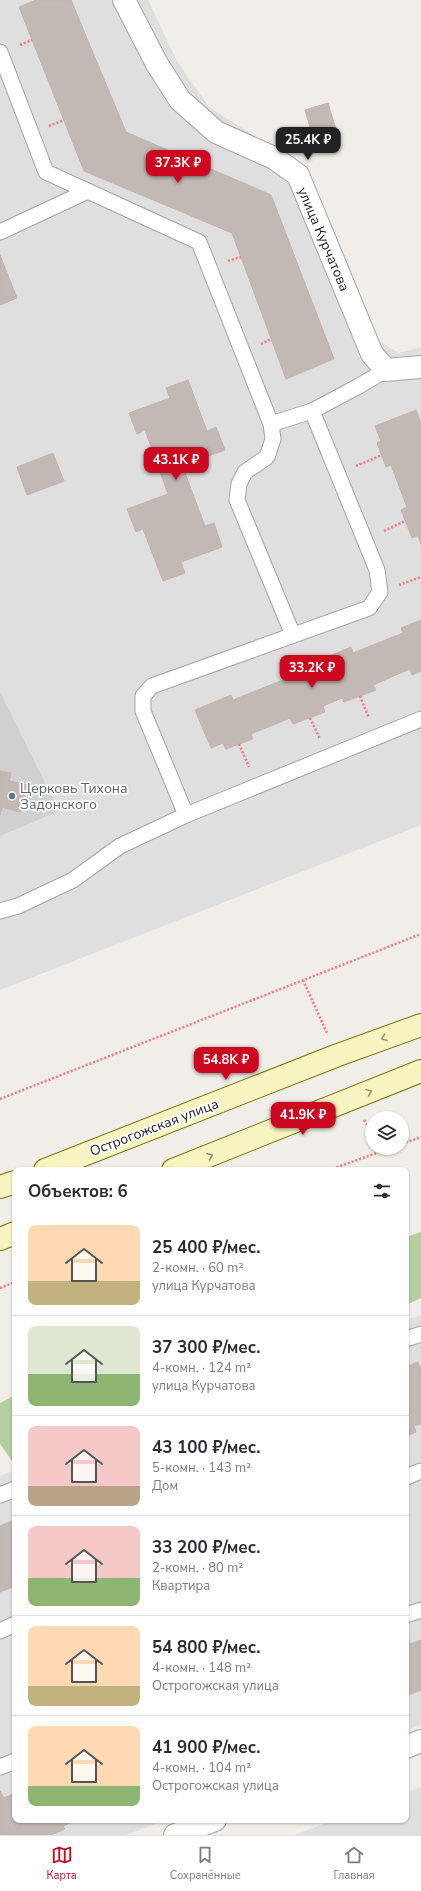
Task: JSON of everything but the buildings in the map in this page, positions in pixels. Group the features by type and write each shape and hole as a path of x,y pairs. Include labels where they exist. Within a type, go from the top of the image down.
{"street":[{"name":"улица Курчатова","path":"124,0 157,64 180,100 216,132 274,158 298,175 372,354 386,370"},
{"path":"386,370 421,367"},
{"name":"Острогожская улица","path":"52,1167 330,1058 421,1025"},
{"path":"181,1167 421,1071"},
{"path":"0,1187 12,1183"},
{"path":"0,1239 12,1234"},
{"path":"409,1745 421,1741"},
{"path":"176,1835 207,1823"}],"lane":[{"path":"0,53 46,172 200,242 271,424 273,439 268,457 246,472 239,484 237,500 293,635"},
{"path":"0,232 88,191"},
{"path":"271,424 312,411 386,370"},
{"path":"186,815 144,711 143,696 152,686 369,608 380,592 377,570 312,411"},
{"path":"0,911 18,906 73,880 120,846 186,815 421,719"},
{"path":"409,1338 421,1334"},
{"path":"409,1476 421,1471"},
{"path":"0,1495 12,1490"},
{"path":"409,1614 421,1610"},
{"path":"0,1631 12,1625"},
{"path":"0,1767 12,1762"}],"path":[{"path":"338,473 382,455"},
{"path":"0,1099 421,934"},
{"path":"409,1141 421,1137"},
{"path":"337,1167 367,1155"},
{"path":"0,1288 12,1283"}],"shaded area":[{"path":"0,0 148,0 177,61 209,107 304,167 376,339 399,353 421,347 421,825 0,990"},
{"path":"0,692 59,811 0,836"},
{"path":"421,1315 421,1725 409,1729 409,1320"},
{"path":"12,1471 12,1823 158,1823 126,1835 0,1835 0,1476"},
{"path":"421,1787 421,1835 294,1835 326,1823 409,1823 409,1792"}],"green space":[{"path":"421,1232 421,1298 409,1304 409,1236"},
{"path":"12,1397 12,1461 0,1444 0,1403"}],"place":[{"name":"Церковь Тихона Задонского","path":"12,796"}]}
